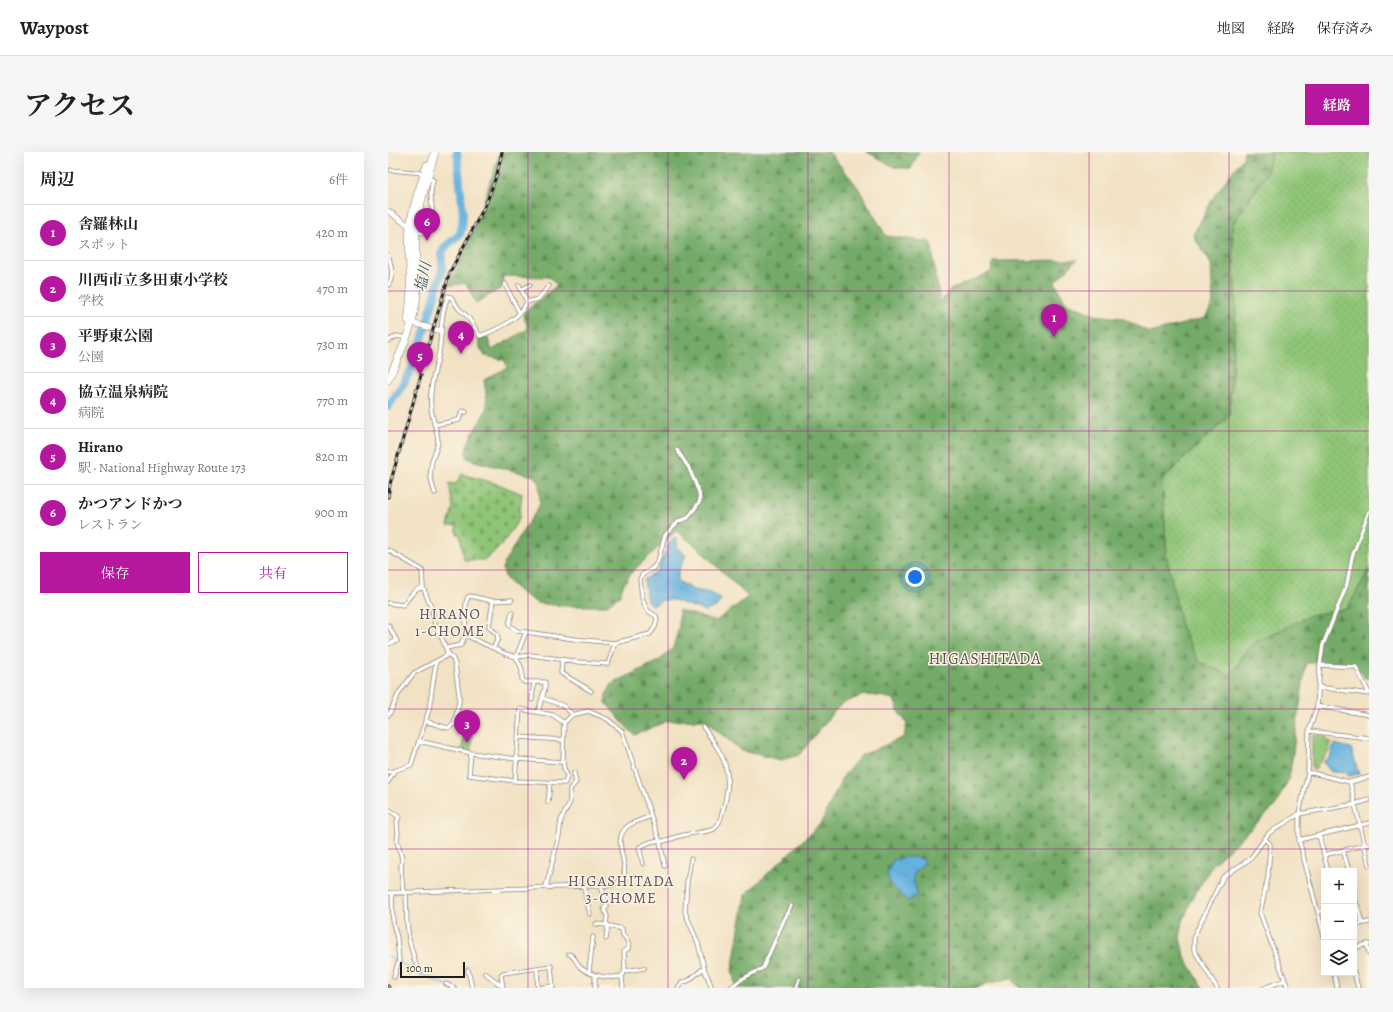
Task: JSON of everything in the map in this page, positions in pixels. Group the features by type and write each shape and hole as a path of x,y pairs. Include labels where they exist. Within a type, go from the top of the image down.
{"highway":[{"path":"426,175 430,152"},
{"path":"388,380 410,322 416,197 435,152"},
{"path":"388,370 405,338"}],"street":[{"path":"388,211 414,230 424,233 432,222 433,210 431,194 433,180 426,175 391,170"},
{"path":"388,255 392,278 388,285"},
{"path":"505,284 520,312"},
{"path":"519,285 527,302"},
{"path":"521,290 530,285"},
{"path":"435,494 430,473 438,440 430,400 434,370 439,354 444,309 448,296 451,297 459,309 468,317 480,336 502,328 520,312 527,302 538,299 549,286"},
{"path":"410,322 441,331"},
{"path":"388,341 397,336 405,338"},
{"path":"434,425 459,420 462,411 466,412"},
{"path":"512,613 509,625 517,631 615,643 650,634 657,619 656,616 648,611 645,606 642,597 640,579 642,575 653,568 658,561 665,534 679,521 688,518 700,501 699,492 692,475 677,450"},
{"path":"1321,923 1299,840 1299,814 1308,772 1309,731 1317,706 1323,645 1347,584 1352,557 1369,511"},
{"path":"388,550 422,570 423,587 432,609 435,624 446,650 453,659 455,665 459,702 454,724 448,728 425,721"},
{"path":"388,603 403,605 408,600 412,592 423,587"},
{"path":"446,650 462,645 465,636 466,602 468,597 470,596 493,601 512,600"},
{"path":"493,601 489,626 497,634 498,639 493,648"},
{"path":"388,625 397,641 388,644"},
{"path":"526,632 516,657 522,669 522,679 524,682 545,682 538,712"},
{"path":"465,636 516,657 532,655 562,660 608,664 615,643"},
{"path":"388,715 399,693 414,673 446,656 446,650"},
{"path":"562,660 560,673 591,691"},
{"path":"388,772 411,765 429,710 436,662"},
{"path":"1320,665 1356,667 1369,693"},
{"path":"532,700 534,682"},
{"path":"1318,687 1369,693"},
{"path":"542,698 562,705 571,713"},
{"path":"1317,706 1369,715"},
{"path":"515,781 520,709 553,715 564,723"},
{"path":"471,752 469,775 515,781 565,784 567,776 563,762 564,723 572,715 588,711 607,719 622,731 660,841 665,866"},
{"path":"454,724 474,728"},
{"path":"643,864 639,847 650,842 713,830 719,824 728,795 728,770 726,763 714,741 703,727"},
{"path":"1309,731 1369,738"},
{"path":"518,737 563,740"},
{"path":"419,741 471,752 517,759 563,762"},
{"path":"388,782 394,771"},
{"path":"1308,772 1350,782 1369,777"},
{"path":"546,887 559,836 561,820 570,802 570,790 576,782 574,773"},
{"path":"1350,782 1369,865"},
{"path":"548,802 550,783"},
{"path":"1217,988 1194,950 1194,936 1223,877 1250,859 1269,833 1299,814 1369,800"},
{"path":"388,809 399,817 397,822 397,841 402,859 401,867 409,940 417,968 421,971"},
{"path":"396,975 399,960 390,893 612,885 619,882 623,877 624,872 620,843 627,827 651,816"},
{"path":"1299,840 1369,823"},
{"path":"1319,835 1327,868"},
{"path":"1264,838 1270,844 1270,863 1260,913 1288,988"},
{"path":"1324,855 1369,844"},
{"path":"1343,850 1348,868"},
{"path":"691,859 687,882 685,912 698,942 704,968 712,988"},
{"path":"601,885 607,906 604,908 607,916 606,939"},
{"path":"585,886 585,893 590,914"},
{"path":"1356,904 1362,923"},
{"path":"730,988 742,979 763,968 784,920 792,906"},
{"path":"1357,925 1369,922"},
{"path":"596,924 622,929 623,935 626,938 628,949 624,951 625,971 622,976 623,988"},
{"path":"589,972 593,937"},
{"path":"1357,947 1368,944 1369,953"},
{"path":"569,954 576,960 580,968 595,975 622,976"},
{"path":"502,987 501,975 503,973 536,968 551,966 553,987 538,988 536,968"},
{"path":"625,971 644,968"},
{"path":"678,988 682,982 688,981 704,968"},
{"path":"468,970 472,988"},
{"path":"485,972 502,987"},
{"path":"595,975 595,988"},
{"path":"1335,976 1337,988"},
{"path":"1355,976 1358,988"},
{"path":"796,988 799,979"},
{"path":"1264,988 1285,980"},
{"path":"446,984 454,988"}],"green space":[{"path":"500,152 829,152 857,186 886,236 931,242 940,303 950,290 991,272 994,261 1077,260 1055,282 1065,302 1095,315 1122,318 1150,333 1205,318 1213,303 1211,264 1193,235 1216,193 1243,158 1244,152 1272,152 1266,175 1232,225 1236,309 1229,416 1162,480 1167,558 1181,626 1199,662 1230,675 1251,645 1311,615 1347,609 1369,570 1369,678 1366,679 1354,663 1306,663 1289,779 1275,806 1213,864 1191,901 1183,921 1180,938 1184,955 1203,988 1020,988 1011,978 985,984 977,988 736,988 732,970 745,895 821,823 842,778 860,756 904,737 907,723 899,713 894,699 864,695 843,703 832,714 799,755 781,760 742,751 704,720 667,721 635,735 606,703 606,695 612,684 660,660 673,648 679,626 679,610 716,621 748,597 697,547 676,531 632,572 624,584 619,596 606,606 563,606 537,603 520,592 506,579 503,570 504,563 540,503 539,484 534,476 470,460 468,458 466,453 469,440 487,406 484,380 508,367 504,360 485,356 480,348 478,338 487,336 492,350 528,329 523,313 557,285 549,277 503,276 503,287 476,303 466,283 448,286 477,222"},
{"path":"867,152 919,152 911,169 894,167"},
{"path":"1272,152 1369,152 1369,569 1347,609 1311,615 1251,645 1230,675 1199,662 1181,626 1167,558 1162,480 1229,416 1236,309 1232,225 1266,175"},
{"path":"462,474 501,485 522,494 519,519 501,546 485,560 464,560 460,534 457,534 456,525 448,526 453,507 449,483 456,484"},
{"path":"464,734 472,735 471,753 462,750"},
{"path":"1313,735 1326,736 1326,741 1331,742 1328,753 1314,771 1312,768"}],"water":[{"path":"675,538 677,539 678,548 686,556 682,562 678,574 678,581 693,590 711,593 720,598 721,600 716,607 705,611 674,600 662,600 654,605 647,601 644,580 658,570 669,543"},
{"path":"1334,744 1351,748 1359,774 1348,776 1348,773 1331,772 1323,762 1330,757"},
{"path":"908,857 921,858 925,863 913,876 917,895 908,901 890,884 887,873 893,860"}],"waterway":[{"name":"塩川","path":"388,407 412,368 424,333 443,267 441,254 445,247 460,234 463,214 457,152"},
{"path":"388,956 418,973 446,985"}],"railway":[{"path":"426,353 450,272 486,204 497,174 502,152"},
{"path":"388,497 390,484 421,375"}],"place":[{"name":"かつアンドかつ","path":"427,241"},
{"name":"舎羅林山","path":"1054,337"},
{"name":"協立温泉病院","path":"461,354"},
{"name":"Hirano","path":"420,375"},
{"name":"平野東公園","path":"467,743"},
{"name":"川西市立多田東小学校","path":"684,780"}],"district":[{"name":"HIRANO 1-CHOME","path":"450,622"},
{"name":"HIGASHITADA","path":"985,658"},
{"name":"HIGASHITADA 3-CHOME","path":"621,890"}]}
